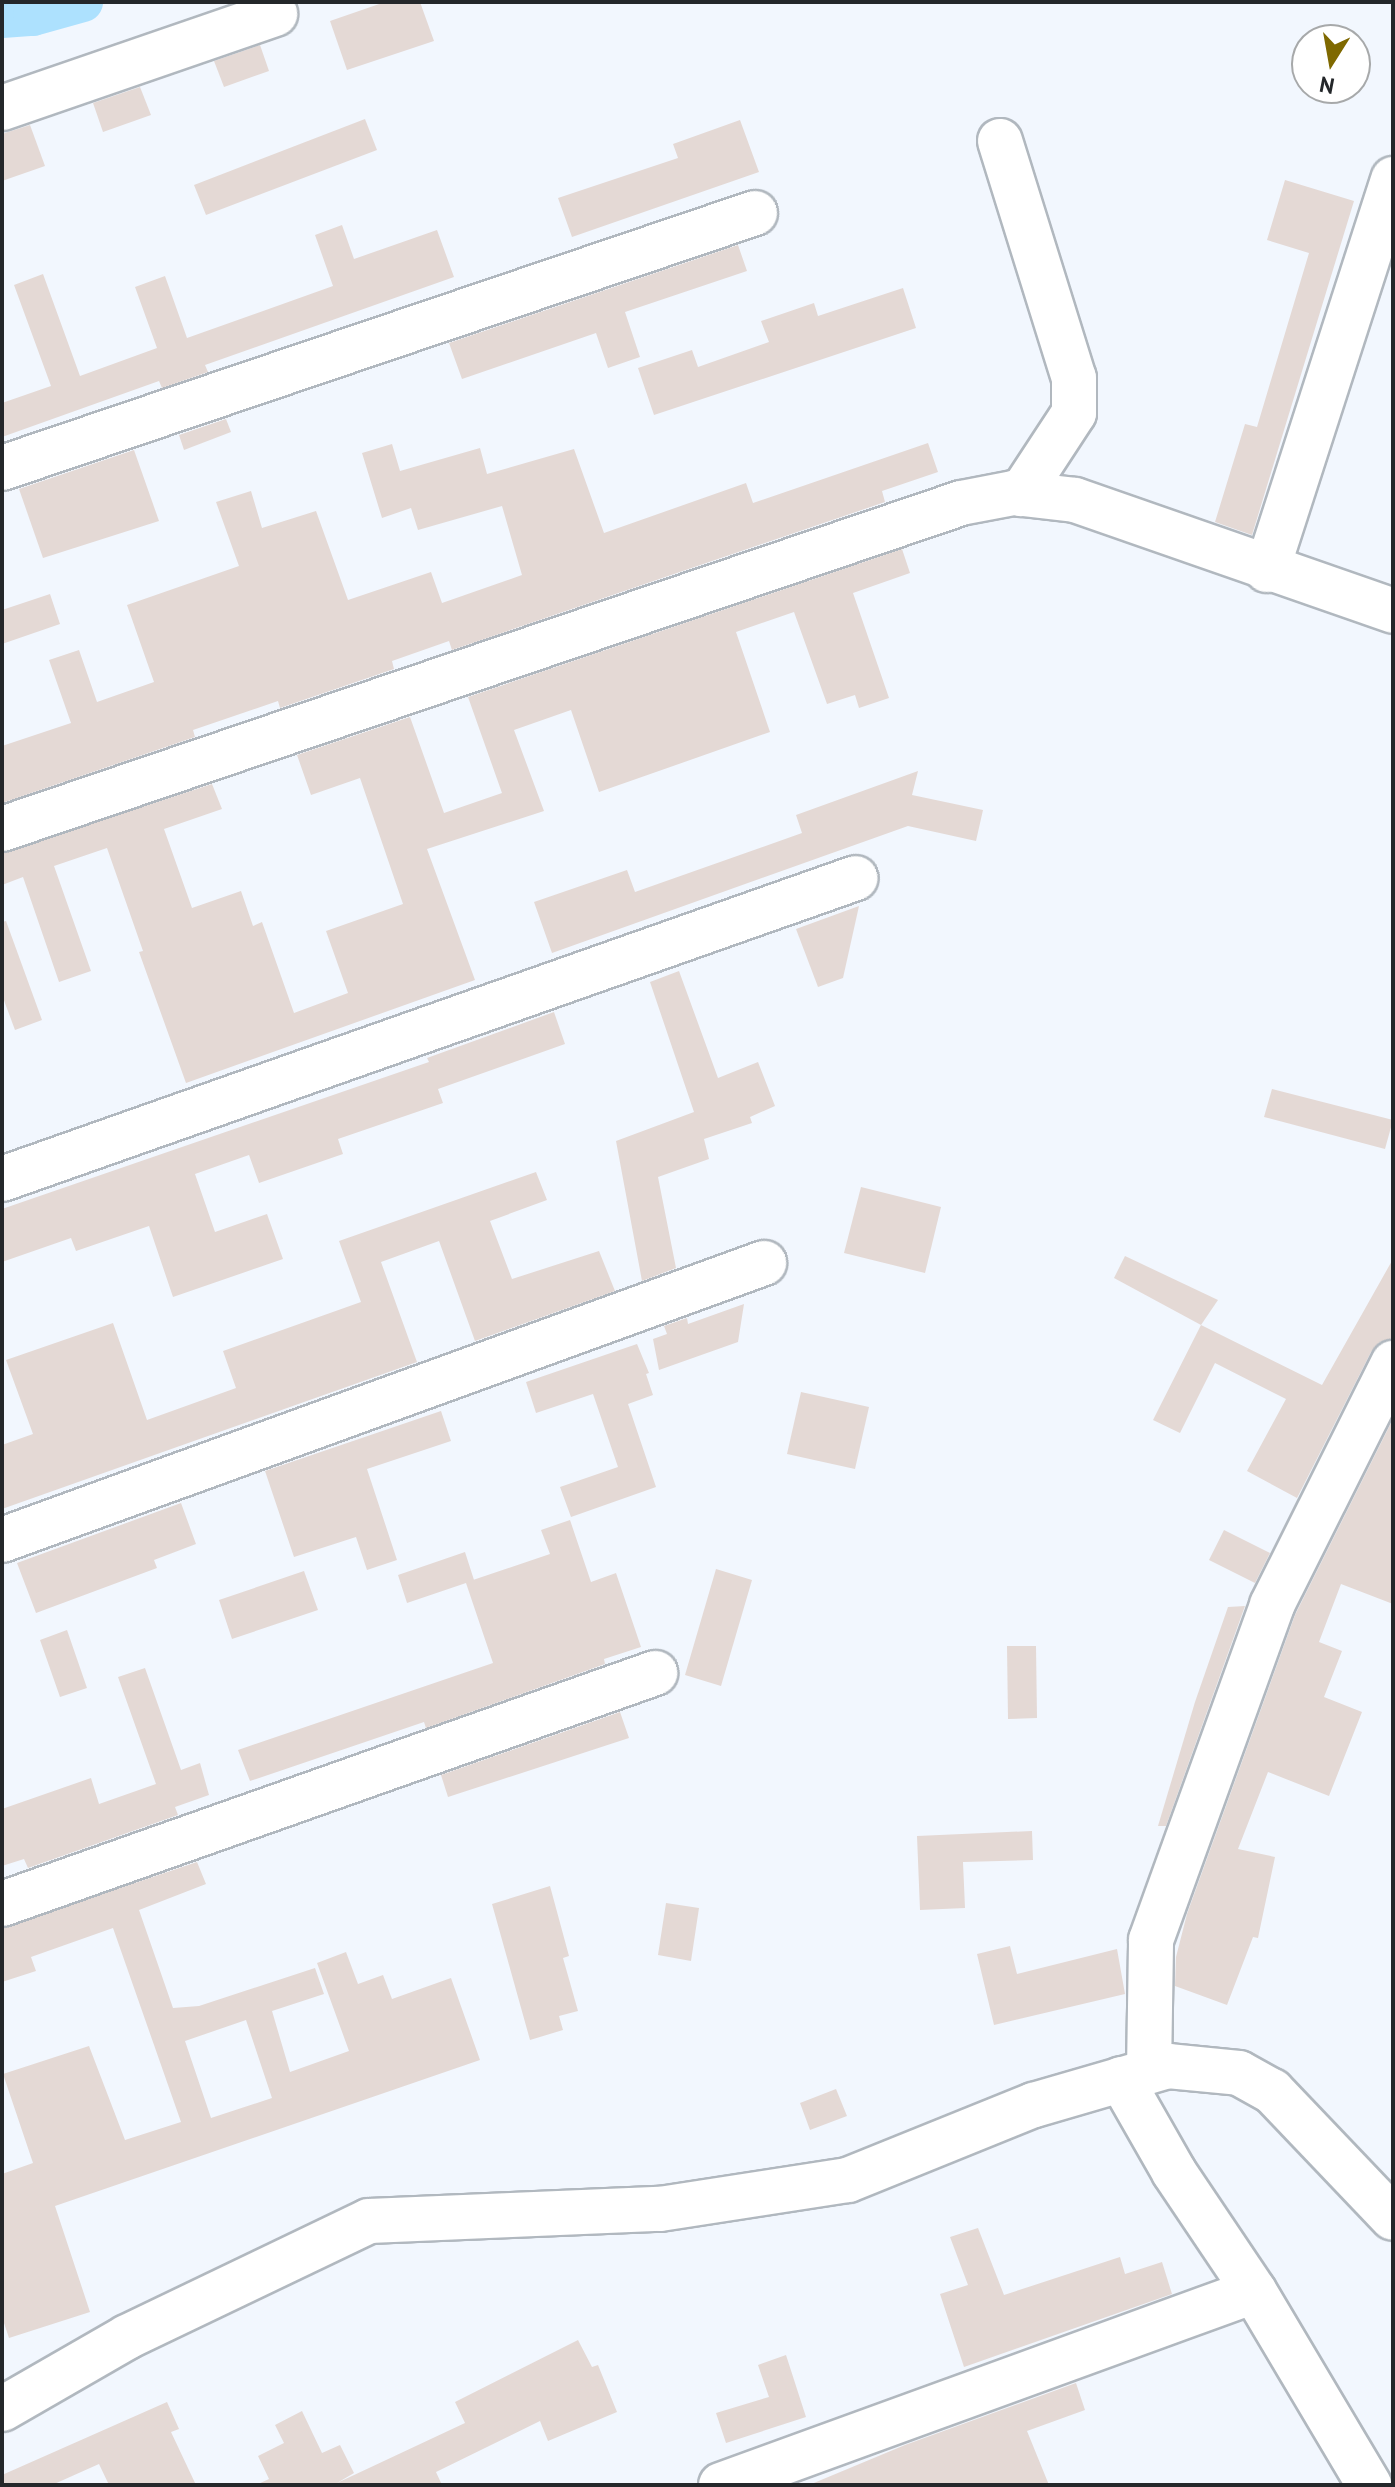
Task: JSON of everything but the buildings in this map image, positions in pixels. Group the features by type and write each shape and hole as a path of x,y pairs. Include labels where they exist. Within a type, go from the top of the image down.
{"street":[{"path":"2,108 275,14"},
{"path":"1000,141 1074,378 1074,413 1021,494"},
{"path":"1267,570 1393,179"},
{"path":"2,468 755,213"},
{"path":"2,829 961,503 1021,494 1075,500 1267,570 1393,611"},
{"path":"2,1179 856,878"},
{"path":"2,1540 764,1263"},
{"path":"1369,2485 1254,2291 1174,2172 1135,2075 1151,1940 1156,1925 1272,1605 1393,1363"},
{"path":"2,1904 655,1673"},
{"path":"2,2409 127,2337 369,2221 660,2209 848,2180 1034,2105 1168,2066 1239,2073 1272,2091 1393,2218"},
{"path":"721,2485 1254,2291"}],"waterway":[{"path":"2,18 33,16 83,2"}]}
